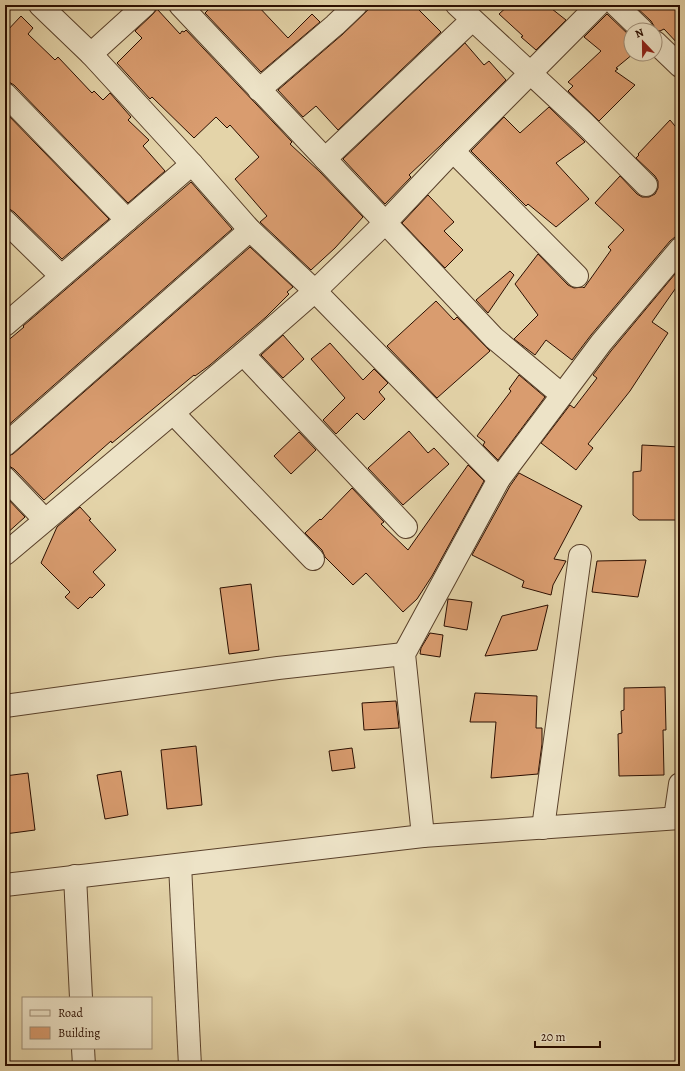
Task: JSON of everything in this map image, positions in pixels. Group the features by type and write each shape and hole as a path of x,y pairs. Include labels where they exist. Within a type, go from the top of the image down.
{"street":[{"path":"40,5 91,54 192,164 250,230 315,290 499,479"},
{"path":"91,54 145,5"},
{"path":"180,5 494,338 562,395"},
{"path":"5,554 243,354 315,290 385,223 454,150 598,5"},
{"path":"616,5 634,22"},
{"path":"259,90 344,9"},
{"path":"325,159 464,12 583,122 646,185"},
{"path":"663,50 680,66"},
{"path":"5,94 127,220"},
{"path":"454,150 577,276"},
{"path":"5,325 192,164"},
{"path":"5,221 61,276"},
{"path":"5,445 250,230"},
{"path":"423,836 404,654 499,479 601,343 680,249"},
{"path":"243,354 406,527"},
{"path":"173,413 313,559"},
{"path":"5,478 45,520"},
{"path":"543,828 580,556"},
{"path":"5,706 278,668 404,654"},
{"path":"5,885 423,836 677,818 680,784"},
{"path":"180,865 190,1066"},
{"path":"75,876 80,997"},
{"path":"83,1049 84,1066"}],"building":[{"path":"213,5 257,5 288,38 312,14 320,22 261,72 205,13"},
{"path":"373,5 414,5 441,32 338,130 316,106 303,117 278,90 343,34"},
{"path":"509,5 547,5 566,20 536,50 499,14"},
{"path":"634,5 680,5 680,46 663,30 663,22 651,21"},
{"path":"157,9 180,34 182,31 184,32 186,30 292,142 290,144 320,172 363,217 335,248 311,270 260,222 267,216 235,179 259,157 230,125 227,128 216,117 194,138 152,97 150,99 117,63 142,38 135,31"},
{"path":"607,14 623,29 623,62 616,68 618,69 615,71 635,85 599,121 568,91 573,86 568,82 601,51 584,37"},
{"path":"21,16 33,28 28,34 55,60 58,57 92,93 94,91 103,100 110,93 131,117 128,120 149,140 143,146 165,171 128,203 14,85 9,82 5,82 5,33"},
{"path":"465,43 484,65 489,61 506,80 409,175 411,177 385,204 343,159"},
{"path":"549,107 585,142 556,163 589,199 556,227 528,204 526,206 471,151 504,117 520,133"},
{"path":"5,112 109,219 62,259 14,212 5,206"},
{"path":"670,120 680,132 680,237 675,237 670,241 591,335 572,360 546,340 535,355 514,339 538,315 515,284 538,254 568,285 574,288 584,288 611,250 608,247 624,230 595,203 620,176 637,194 642,197 649,197 655,194 658,188 658,181 655,176 636,158"},
{"path":"191,182 232,229 5,428 5,343"},
{"path":"428,195 454,222 444,231 463,250 445,268 402,223"},
{"path":"250,247 293,287 287,292 289,294 266,317 210,365 195,376 194,375 112,443 111,441 44,500 14,469 9,466 5,466 5,457 13,454"},
{"path":"680,268 680,282 652,322 668,333 630,391 588,444 593,448 576,470 541,443 570,405 574,408 597,378 593,375 611,351"},
{"path":"510,271 514,275 488,313 476,300"},
{"path":"436,301 454,320 457,317 490,351 437,398 387,346"},
{"path":"283,335 304,359 283,378 261,355"},
{"path":"330,343 363,380 374,369 388,383 379,392 385,399 364,420 357,413 336,434 323,420 345,398 311,359"},
{"path":"519,375 545,397 498,460 483,445 485,442 477,436 511,391 509,389"},
{"path":"409,431 428,453 434,448 449,464 403,505 368,468"},
{"path":"299,432 316,450 291,474 274,456"},
{"path":"642,445 680,447 680,520 639,520 633,515 633,472 641,471"},
{"path":"468,465 484,481 432,576 417,599 403,612 366,573 353,585 325,557 322,550 305,533 320,519 321,520 352,488 384,522 381,524 408,550"},
{"path":"519,473 582,506 554,559 566,561 553,585 551,595 522,587 524,581 472,555 510,486"},
{"path":"5,496 25,517 5,535"},
{"path":"80,507 91,519 89,520 116,550 93,572 105,585 78,609 65,597 70,592 41,563 57,527"},
{"path":"646,560 638,597 592,592 597,561"},
{"path":"251,584 259,650 229,654 220,588"},
{"path":"448,599 472,602 467,630 444,626"},
{"path":"548,605 537,650 485,656 502,616"},
{"path":"430,633 443,635 440,657 420,654 421,648"},
{"path":"665,687 666,730 663,730 664,775 619,776 618,734 622,733 621,711 624,710 624,688"},
{"path":"475,693 537,696 536,728 542,728 542,744 538,774 491,778 496,722 470,722"},
{"path":"396,701 399,728 364,730 362,703"},
{"path":"196,746 202,805 167,809 161,750"},
{"path":"352,748 355,768 332,771 329,751"},
{"path":"121,771 128,815 105,819 97,775"},
{"path":"28,773 35,830 5,834 5,776"}]}
